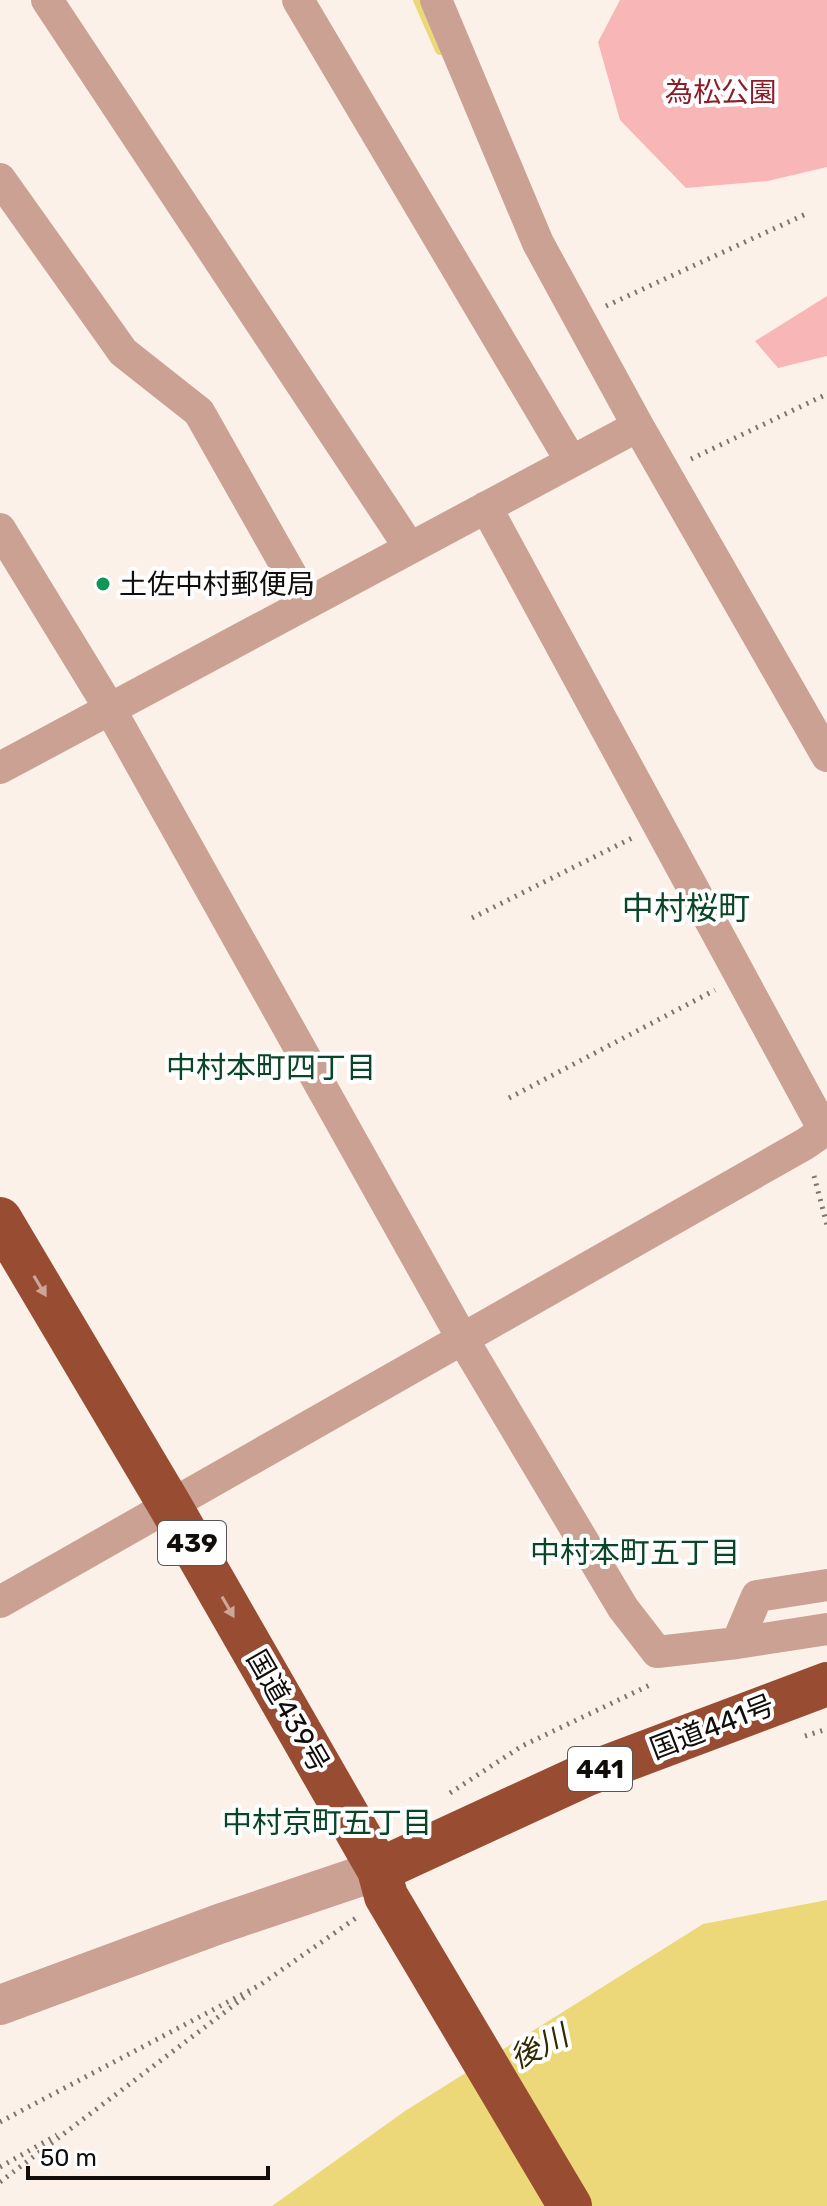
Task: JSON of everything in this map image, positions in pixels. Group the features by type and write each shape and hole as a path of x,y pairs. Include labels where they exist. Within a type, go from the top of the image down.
{"highway":[{"name":"国道439号","path":"0,1219 169,1504 382,1883 570,2206"},
{"name":"国道441号","path":"382,1883 585,1775 827,1684"}],"street":[{"path":"47,0 410,548"},
{"path":"298,0 571,461"},
{"path":"436,0 538,243 638,426 827,756"},
{"path":"0,179 123,352 199,412 307,603"},
{"path":"0,768 638,426"},
{"path":"0,1602 819,1134 741,977 486,507"},
{"path":"0,529 110,709 462,1338 623,1608 657,1652 827,1629"},
{"path":"737,1643 757,1596 827,1585"},
{"path":"0,2004 219,1924 382,1883"}],"path":[{"path":"579,318 808,213"},
{"path":"664,471 827,394"},
{"path":"472,918 658,825"},
{"path":"509,1098 741,977"},
{"path":"819,1134 827,1225"},
{"path":"444,1797 522,1746 661,1680 657,1652"},
{"path":"0,2182 260,1985"},
{"path":"0,2167 75,2125"}],"green space":[{"name":"為松公園","path":"620,0 827,0 827,167 768,181 686,188 620,120 598,42"},
{"path":"827,296 827,356 778,368 755,341"}],"water":[{"name":"後川","path":"827,1900 827,2206 272,2206 405,2111 703,1924"}],"waterway":[{"path":"418,0 440,50"}],"place":[{"name":"土佐中村郵便局","path":"103,584"}],"district":[{"name":"中村桜町","path":"686,908"},
{"name":"中村本町四丁目","path":"271,1068"},
{"name":"中村本町五丁目","path":"635,1553"},
{"name":"中村京町五丁目","path":"327,1823"}]}
